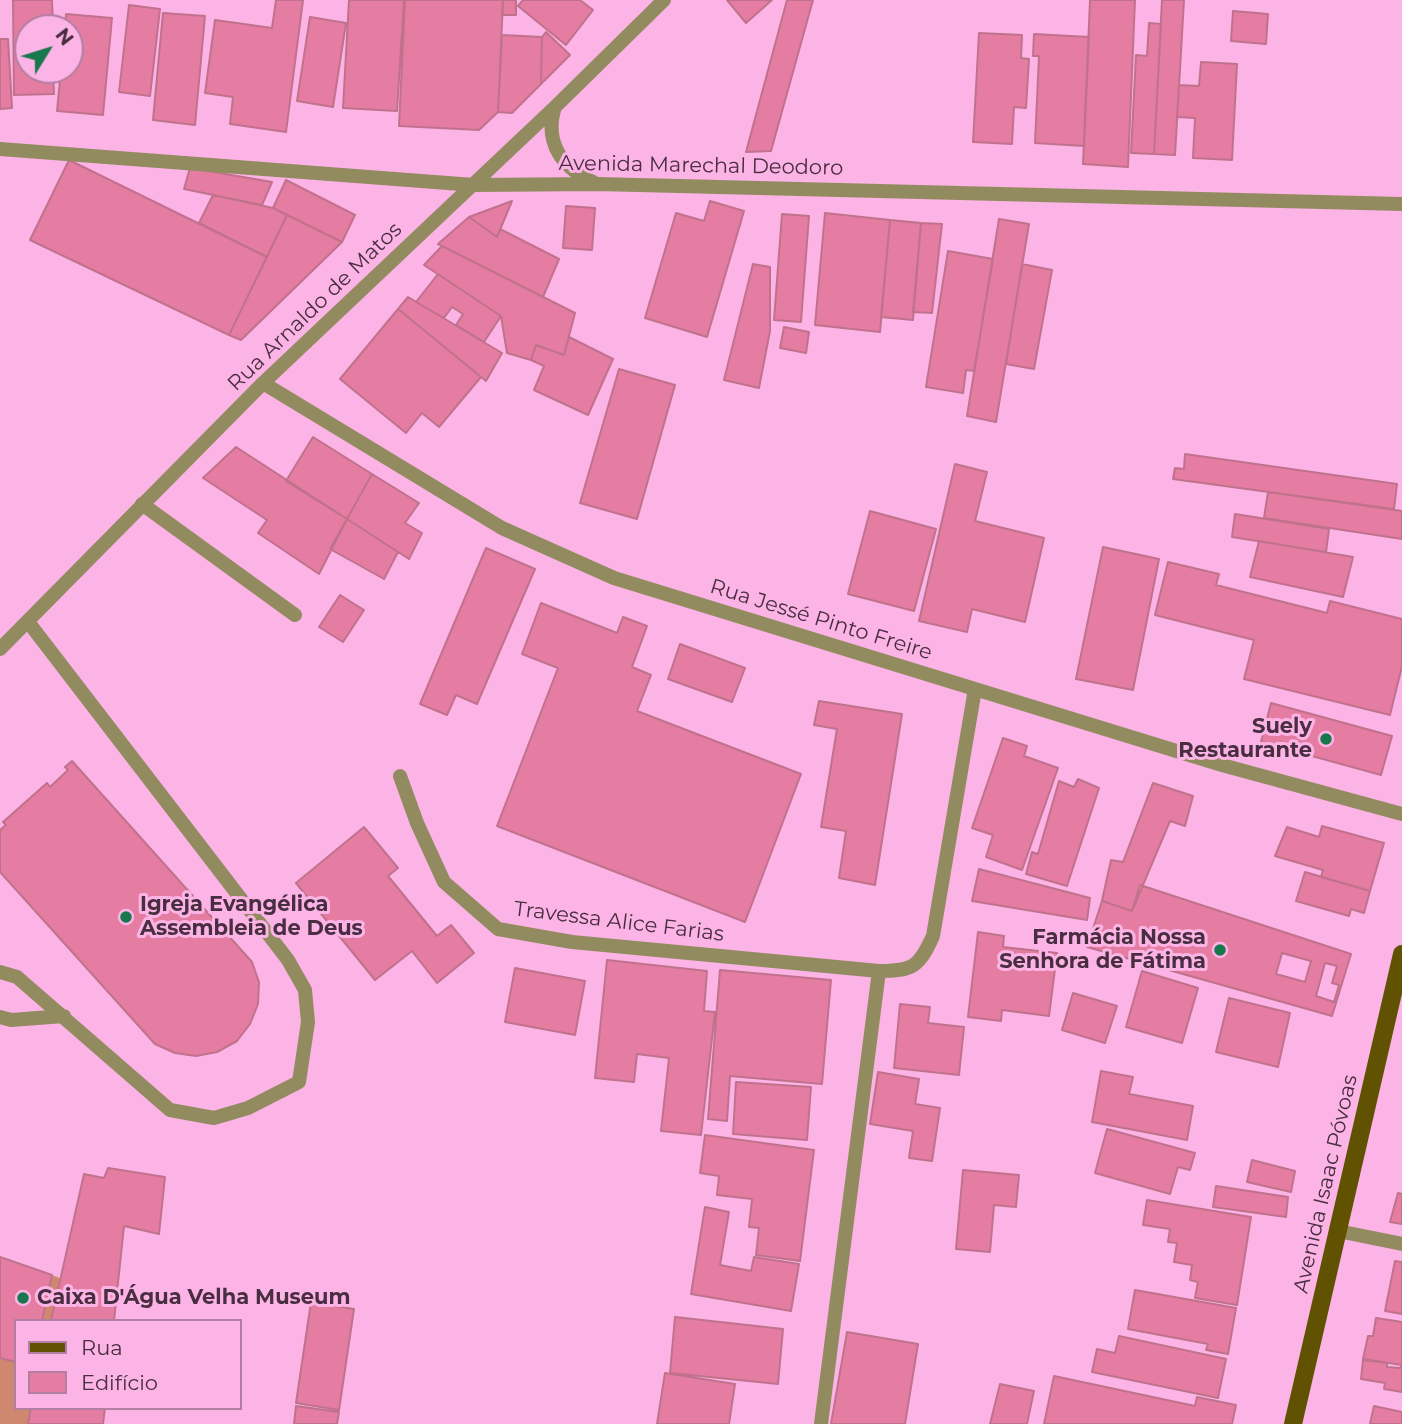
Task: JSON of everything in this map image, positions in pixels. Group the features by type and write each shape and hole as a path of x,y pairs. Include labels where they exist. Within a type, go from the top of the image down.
{"main road":[{"name":"Avenida Isaac Póvoas","path":"1293,1424 1402,954"}],"street":[{"name":"Rua Arnaldo de Matos","path":"0,649 29,623 142,504 264,383 474,185 664,0"},
{"path":"554,108 550,136 555,148 570,168 598,184"},
{"name":"Avenida Marechal Deodoro","path":"0,149 474,185 598,184 1402,204"},
{"name":"Rua Jessé Pinto Freire","path":"264,383 502,528 614,578 1222,765 1402,814"},
{"path":"142,504 295,615"},
{"path":"0,972 18,977 170,1110 214,1118 248,1108 299,1082 308,1022 305,990 288,960 29,623"},
{"name":"Travessa Alice Farias","path":"400,776 416,822 444,882 498,929 572,942 879,971 906,971 923,958 933,936 975,689"},
{"path":"821,1424 879,971"},
{"path":"0,1017 12,1020 64,1016"},
{"path":"1338,1231 1402,1244"}],"shaded area":[{"name":"Caixa D'Água Velha Museum","path":"0,1257 60,1278 51,1319 14,1319 14,1410 31,1410 28,1424 0,1424"}],"building":[{"path":"13,0 52,0 52,14 14,14 14,84 54,84 54,94 14,95"},
{"path":"276,0 303,0 286,132 230,124 233,97 205,93 215,20 272,28"},
{"path":"349,0 404,0 397,111 343,108"},
{"path":"405,0 503,0 498,112 479,130 399,126"},
{"path":"503,0 516,0 516,15 502,15"},
{"path":"523,0 580,0 593,10 566,45 518,6"},
{"path":"727,0 772,0 746,23"},
{"path":"787,0 813,0 771,151 746,152"},
{"path":"1090,0 1135,0 1128,167 1083,164"},
{"path":"1162,0 1184,0 1175,155 1154,154"},
{"path":"129,5 160,9 150,96 119,92"},
{"path":"1233,11 1268,14 1266,44 1231,41"},
{"path":"163,13 205,16 195,125 153,120"},
{"path":"84,16 112,18 103,115 57,111 60,84 84,84"},
{"path":"310,17 346,23 333,107 297,101"},
{"path":"1149,23 1161,24 1154,154 1131,153 1136,55 1147,56"},
{"path":"546,32 570,55 541,84 542,37"},
{"path":"979,33 1022,35 1021,58 1029,59 1026,108 1014,107 1012,144 973,142"},
{"path":"1034,34 1089,37 1084,146 1035,143 1039,56 1033,56"},
{"path":"502,35 542,37 541,84 512,113 498,112"},
{"path":"0,39 8,39 12,108 0,109"},
{"path":"1201,62 1237,64 1232,160 1193,158 1195,118 1177,117 1179,85 1199,86"},
{"path":"69,160 267,257 229,335 30,240"},
{"path":"190,168 272,182 262,205 184,189"},
{"path":"286,180 355,215 342,242 273,208"},
{"path":"213,195 273,208 287,215 267,257 199,223"},
{"path":"512,201 497,237 469,217"},
{"path":"710,201 744,211 707,337 645,318 676,213 704,221"},
{"path":"566,206 595,208 592,250 563,248"},
{"path":"825,213 890,220 880,332 815,325"},
{"path":"782,214 809,216 801,322 774,320"},
{"path":"287,215 342,242 241,340 229,335"},
{"path":"469,217 497,237 500,229 559,259 543,297 438,244"},
{"path":"999,219 1029,224 996,422 967,416"},
{"path":"890,220 921,223 913,320 881,317"},
{"path":"921,223 942,224 932,313 913,312"},
{"path":"442,246 575,313 564,355 536,345 531,360 507,353 501,316 424,265"},
{"path":"948,251 993,259 974,371 966,370 963,393 926,387"},
{"path":"753,264 770,267 770,331 759,388 724,380"},
{"path":"1022,264 1052,270 1034,369 1006,364"},
{"path":"438,274 501,316 484,342 456,325 463,314 452,307 444,318 416,302"},
{"path":"408,297 502,353 486,381 398,309"},
{"path":"398,309 481,377 439,427 422,413 406,433 340,379"},
{"path":"784,327 809,332 806,353 780,348"},
{"path":"569,337 613,359 588,415 534,390 544,366 531,360 536,345 564,355"},
{"path":"619,369 675,385 637,519 580,503"},
{"path":"313,437 372,474 347,519 286,481"},
{"path":"236,447 347,519 319,574 258,533 267,520 203,478"},
{"path":"1185,454 1397,484 1394,509 1173,479 1175,468 1184,469"},
{"path":"955,464 987,472 975,521 1044,538 1025,622 972,609 967,632 919,621"},
{"path":"372,474 419,503 405,523 422,533 409,559 347,519"},
{"path":"1268,492 1402,511 1402,539 1264,518"},
{"path":"870,511 936,529 914,611 848,594"},
{"path":"1235,514 1329,529 1326,552 1232,537"},
{"path":"347,519 398,552 384,579 330,549"},
{"path":"1259,541 1353,557 1343,597 1250,577"},
{"path":"1103,547 1159,559 1133,690 1076,679"},
{"path":"486,548 535,569 477,704 456,695 447,715 420,704"},
{"path":"1168,562 1219,574 1216,585 1327,613 1330,601 1402,619 1402,666 1390,715 1244,679 1254,640 1155,615"},
{"path":"340,595 364,610 343,642 319,627"},
{"path":"541,603 617,633 623,617 647,626 632,667 651,675 637,711 801,774 745,922 497,826 558,668 522,654"},
{"path":"680,644 745,668 732,702 668,679"},
{"path":"819,701 902,714 875,885 839,878 846,831 821,827 837,729 814,725"},
{"name":"Suely Restaurante","path":"1271,703 1392,736 1381,775 1261,742"},
{"path":"1003,738 1027,746 1024,756 1058,768 1022,870 986,857 993,835 972,828"},
{"name":"Igreja Evangélica Assembleia de Deus","path":"72,761 252,962 259,982 258,1004 250,1024 237,1041 217,1052 196,1056 175,1053 155,1044 0,872 0,830 6,825 3,822 47,783 50,787 68,770 65,767"},
{"path":"1078,779 1099,788 1067,886 1026,874 1032,852 1038,854 1059,781 1074,787"},
{"path":"1153,783 1193,796 1185,826 1170,821 1132,911 1102,901 1111,860 1123,862"},
{"path":"1322,826 1384,843 1370,891 1321,877 1323,870 1275,856 1287,827 1319,837"},
{"path":"364,827 398,868 388,876 437,936 451,925 474,953 437,983 412,951 375,980 296,883"},
{"path":"979,869 1090,898 1087,920 972,901"},
{"path":"1305,872 1370,891 1364,913 1351,909 1349,916 1296,901"},
{"name":"Farmácia Nossa Senhora de Fátima","path":"1140,885 1351,954 1332,1016 1087,947 1102,901 1132,911"},
{"path":"978,932 1004,936 1003,947 1057,953 1049,1016 1002,1010 1001,1021 968,1017"},
{"path":"1282,953 1311,961 1305,982 1276,974"},
{"path":"607,960 707,971 704,1011 715,1012 701,1135 661,1131 669,1058 637,1054 634,1082 595,1078"},
{"path":"1325,963 1337,966 1332,983 1339,985 1334,1002 1316,996"},
{"path":"515,968 585,981 575,1035 505,1022"},
{"path":"720,970 831,980 822,1084 730,1076 727,1121 708,1119"},
{"path":"1142,971 1198,988 1182,1043 1126,1027"},
{"path":"1073,993 1117,1006 1105,1043 1062,1030"},
{"path":"1229,998 1290,1013 1278,1067 1216,1052"},
{"path":"900,1004 930,1007 928,1023 964,1027 959,1075 894,1068"},
{"path":"1101,1071 1133,1077 1129,1094 1193,1106 1187,1140 1092,1122"},
{"path":"878,1072 919,1079 915,1104 940,1108 932,1161 909,1158 913,1131 870,1124"},
{"path":"736,1082 811,1087 807,1140 733,1134"},
{"path":"1107,1129 1195,1153 1190,1170 1178,1167 1170,1194 1095,1173"},
{"path":"705,1135 814,1150 800,1261 756,1255 759,1228 749,1227 752,1199 717,1195 719,1176 700,1173"},
{"path":"1252,1160 1295,1171 1291,1192 1247,1182"},
{"path":"108,1168 165,1177 159,1234 124,1226 114,1319 51,1319 84,1174 104,1178"},
{"path":"963,1170 1019,1175 1016,1207 994,1205 990,1252 956,1249"},
{"path":"1216,1186 1288,1197 1286,1217 1213,1207"},
{"path":"1398,1193 1402,1194 1402,1224 1390,1222"},
{"path":"1147,1200 1251,1217 1237,1305 1195,1298 1198,1282 1190,1280 1192,1265 1174,1262 1177,1243 1168,1242 1170,1229 1143,1225"},
{"path":"705,1207 729,1212 720,1265 751,1271 754,1257 799,1264 791,1311 691,1294"},
{"name":"Caixa D'Água Velha Museum","path":"0,1257 52,1275 42,1319 14,1319 14,1362 0,1358"},
{"path":"1395,1261 1402,1262 1402,1314 1385,1311"},
{"path":"1135,1290 1236,1308 1228,1354 1206,1350 1208,1344 1128,1329"},
{"path":"311,1302 354,1309 339,1410 296,1403"},
{"path":"675,1317 783,1329 778,1384 670,1373"},
{"path":"1376,1318 1402,1322 1402,1365 1363,1359 1368,1336 1373,1336"},
{"path":"847,1332 918,1344 905,1424 831,1424"},
{"path":"1119,1336 1226,1359 1218,1398 1092,1372 1097,1349 1115,1353"},
{"path":"1363,1360 1387,1363 1387,1367 1400,1368 1402,1365 1402,1392 1384,1389 1385,1383 1361,1379"},
{"path":"665,1373 735,1384 729,1424 657,1424"},
{"path":"1054,1376 1195,1406 1197,1397 1236,1405 1232,1424 1044,1424"},
{"path":"1000,1384 1034,1391 1027,1424 990,1424"},
{"path":"296,1406 339,1412 337,1424 294,1424"},
{"path":"1374,1406 1402,1412 1402,1424 1370,1424"},
{"path":"31,1410 105,1410 103,1424 28,1424"}],"place":[{"name":"Suely Restaurante","path":"1326,739"},
{"name":"Igreja Evangélica Assembleia de Deus","path":"126,917"},
{"name":"Farmácia Nossa Senhora de Fátima","path":"1220,950"},
{"name":"Caixa D'Água Velha Museum","path":"23,1298"}]}
